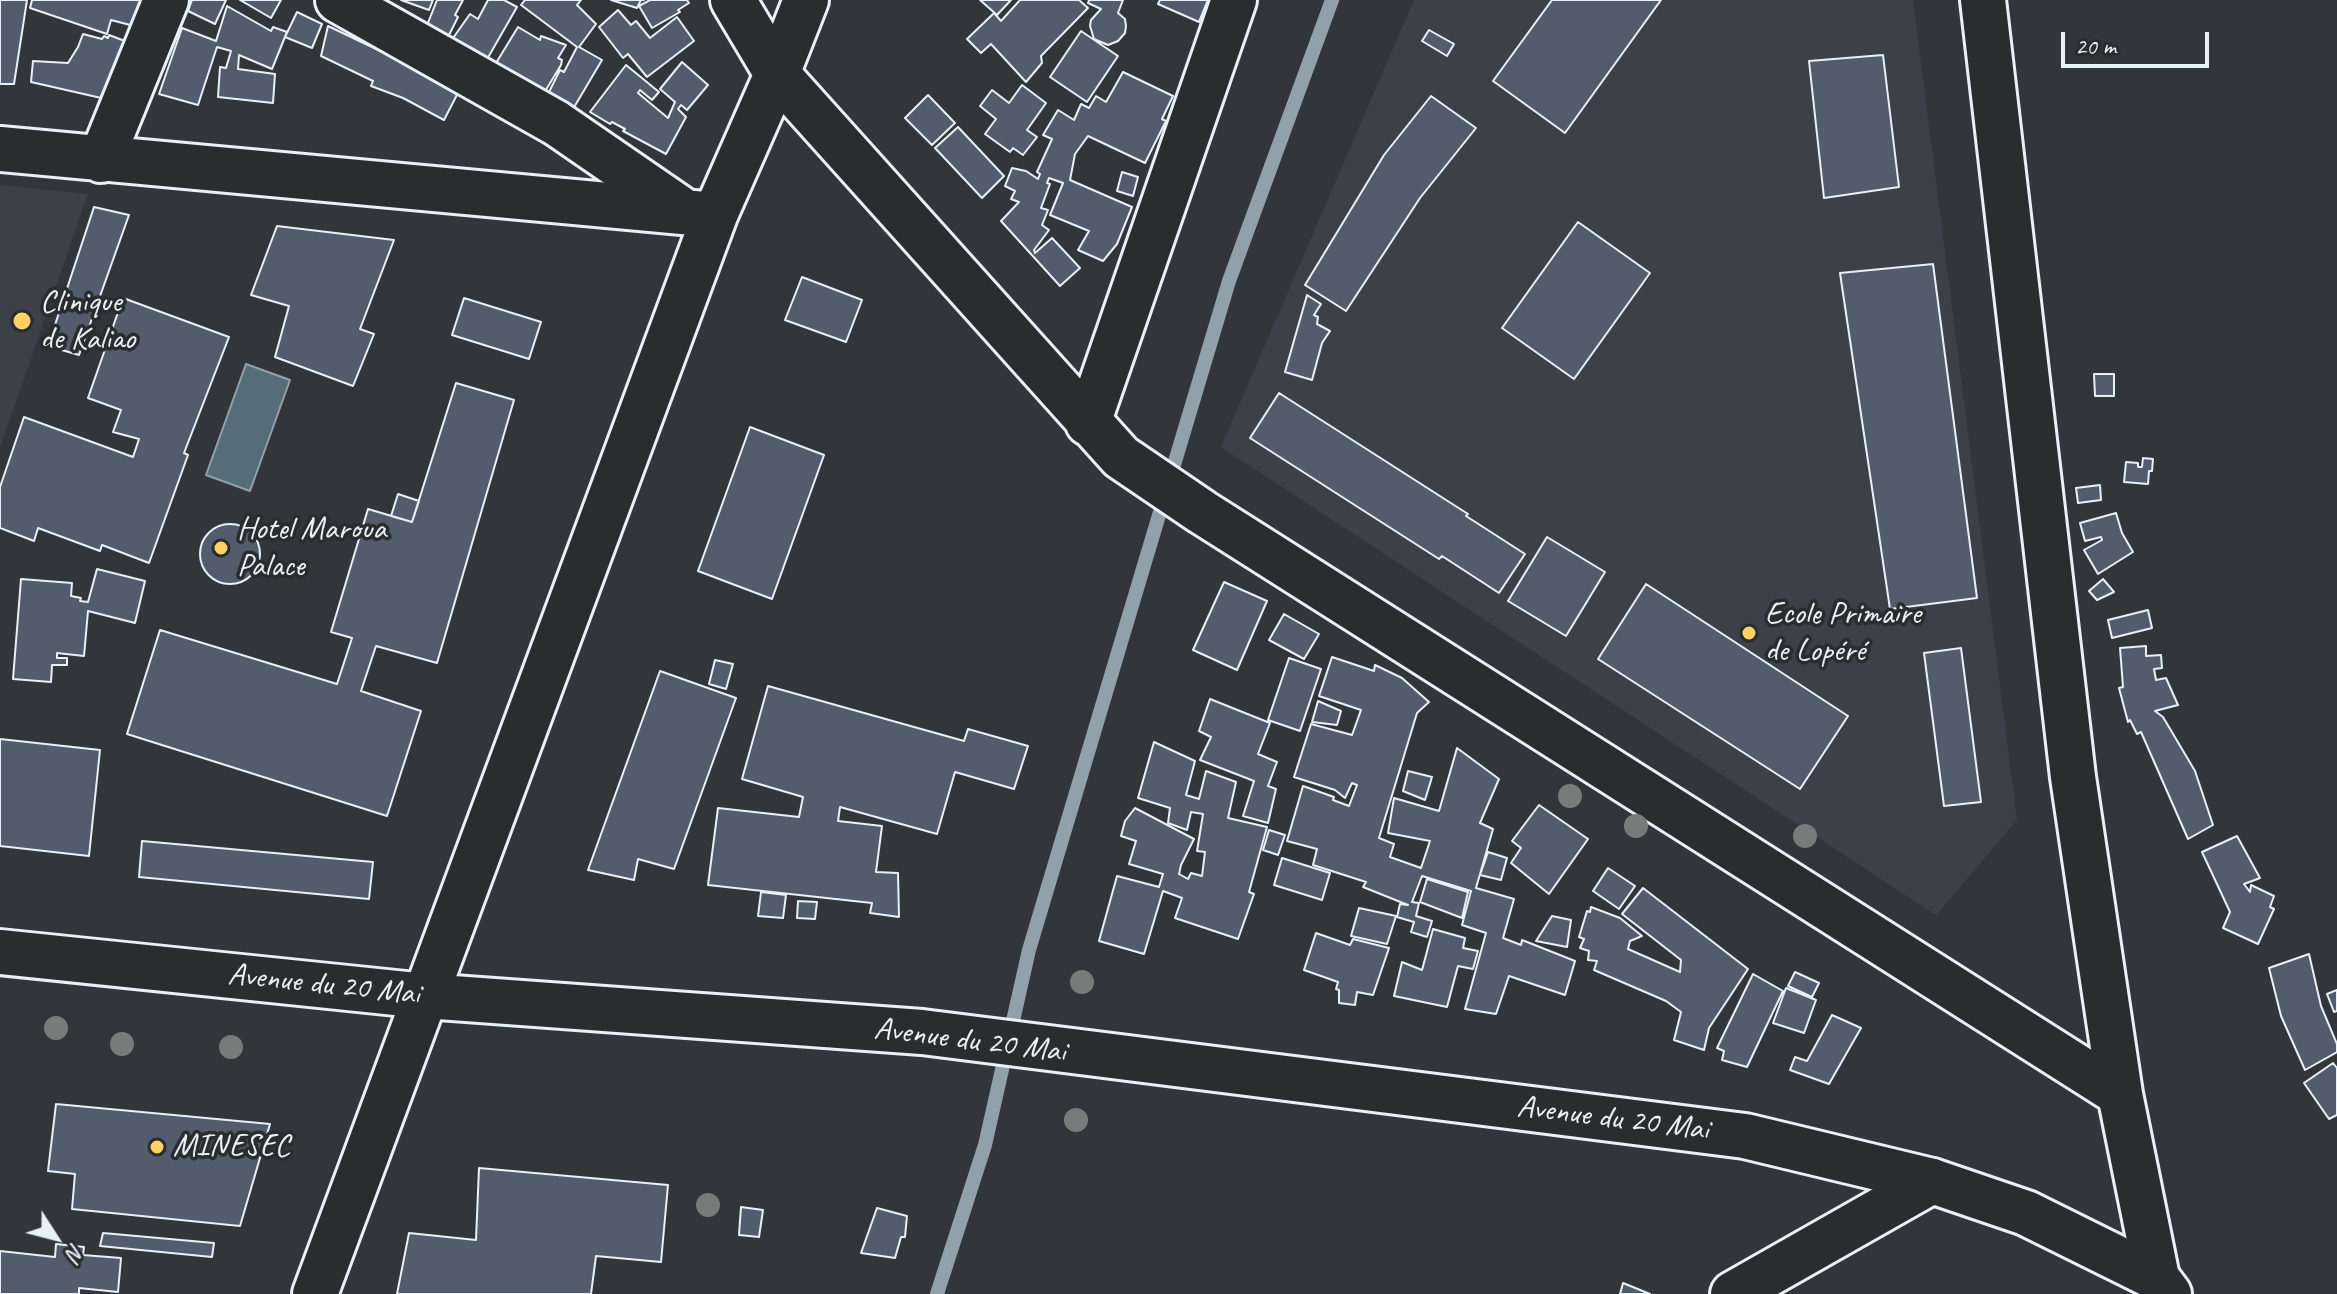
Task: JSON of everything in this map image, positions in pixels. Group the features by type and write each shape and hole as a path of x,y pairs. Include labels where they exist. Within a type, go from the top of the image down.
{"street":[{"path":"101,160 166,0"},
{"path":"338,0 556,123 699,213"},
{"path":"733,0 777,74 1121,457 1202,512 2120,1094"},
{"path":"315,1294 425,996 699,213 777,74 806,0"},
{"path":"1088,423 1234,0"},
{"path":"1983,0 2073,777 2120,1094 2172,1289"},
{"path":"0,149 699,213"},
{"name":"Avenue du 20 Mai","path":"0,952 425,996 922,1032 1745,1136 1932,1181 2026,1213 2172,1289"},
{"path":"1733,1294 1932,1181"}],"shaded area":[{"name":"Ecole Primaire de Lopéré","path":"1414,0 1913,0 2017,820 1936,915 1221,447"},
{"name":"Clinique de Kaliao","path":"0,185 88,194 0,448"}],"water":[{"path":"246,364 290,380 250,491 206,475"}],"building":[{"path":"0,0 27,0 14,84 0,84"},
{"path":"32,0 150,0 138,27 111,20 107,34 30,8"},
{"path":"192,0 226,0 215,24 188,11"},
{"path":"240,0 281,0 271,18"},
{"path":"401,0 433,0 429,10"},
{"path":"437,0 463,0 447,39 426,28"},
{"path":"488,0 504,0 517,7 486,61 451,41 470,14 478,19"},
{"path":"525,0 581,0 577,5 596,24 579,47 602,60 573,109 547,96 560,70 564,72 577,47 521,5"},
{"path":"611,0 641,0 637,8"},
{"path":"650,0 687,0 689,3 678,10 680,12 652,28 639,6"},
{"path":"980,0 1011,0 997,15"},
{"path":"1020,0 1079,0 1088,8 1041,56 1042,63 1026,82 991,44 981,53 967,39 994,13 1001,21"},
{"path":"1089,0 1123,0 1118,13 1125,19 1126,26 1125,33 1118,41 1108,45 1094,39 1091,20 1101,9 1088,3"},
{"path":"1160,0 1208,0 1199,22 1158,4"},
{"path":"1552,0 1661,0 1565,133 1493,81"},
{"path":"227,6 271,31 273,27 287,32 272,69 239,55 238,69 275,74 273,103 218,97 220,67 226,68 231,51 217,47 198,105 159,94 182,28 216,41"},
{"path":"618,10 631,25 636,21 650,38 677,17 694,41 647,77 628,54 623,58 599,27"},
{"path":"297,12 322,24 312,48 285,37"},
{"path":"328,26 460,89 444,120 403,98 371,86 373,81 321,56"},
{"path":"518,27 540,40 541,36 566,45 558,58 562,60 561,65 544,93 496,63"},
{"path":"1429,30 1454,44 1447,56 1422,41"},
{"path":"1081,31 1118,56 1087,102 1050,77"},
{"path":"83,34 102,39 109,35 133,44 110,100 31,82 33,61 68,63"},
{"path":"1883,55 1899,187 1824,198 1809,61"},
{"path":"682,62 708,85 687,110 681,105 678,109 686,117 666,154 590,112 626,65 659,92 652,100 640,90 638,93 668,118 675,102 660,89"},
{"path":"1123,72 1173,96 1162,119 1166,121 1145,163 1088,136 1075,154 1070,180 1132,207 1117,244 1103,261 1078,250 1089,231 1050,215 1063,183 1049,178 1047,183 1050,184 1041,208 1048,210 1042,225 1049,230 1034,250 1035,253 1052,238 1080,268 1060,286 1001,221 1019,202 1011,199 1015,191 1005,186 1012,168 1026,171 1038,179 1040,174 1037,172 1052,139 1043,135 1058,110 1074,120 1081,104 1089,108 1096,96 1106,102"},
{"path":"1022,85 1046,103 1027,130 1037,137 1023,155 1013,148 1010,152 985,134 996,119 980,106 992,90 1009,103"},
{"path":"928,95 955,123 932,145 905,118"},
{"path":"1431,96 1476,128 1420,198 1346,311 1305,285 1384,155"},
{"path":"958,127 1004,176 982,198 935,148"},
{"path":"1122,172 1138,177 1133,196 1117,191"},
{"path":"94,207 129,215 79,355 48,346"},
{"path":"1578,222 1650,273 1574,379 1502,328"},
{"path":"277,226 394,240 360,329 374,334 353,386 275,357 289,306 251,295"},
{"path":"1933,264 1977,598 1890,609 1840,273"},
{"path":"802,277 862,300 846,342 785,320"},
{"path":"1307,295 1321,304 1314,315 1318,317 1317,324 1330,331 1322,343 1312,380 1285,372"},
{"path":"123,298 229,337 184,453 188,455 149,563 102,545 100,551 38,528 34,541 0,528 0,487 24,417 133,457 139,439 113,432 121,410 88,398"},
{"path":"464,298 541,322 529,359 452,335"},
{"path":"2094,374 2114,374 2114,396 2095,396"},
{"path":"456,383 514,400 437,663 376,646 361,691 421,711 387,816 127,734 160,630 337,684 352,638 331,632 368,509 412,522"},
{"path":"1279,393 1525,554 1499,593 1442,556 1439,559 1250,438"},
{"path":"750,427 824,455 772,599 698,571"},
{"path":"2143,458 2153,459 2148,484 2124,482 2126,462 2138,463 2138,467 2142,467"},
{"path":"2100,485 2101,500 2078,503 2076,488"},
{"path":"398,494 419,501 412,522 391,516"},
{"path":"2116,513 2122,533 2133,552 2098,574 2084,550 2102,540 2101,537 2085,541 2080,523"},
{"path":"230,524 242,526 251,533 258,542 258,566 251,575 242,582 230,584 218,582 209,575 202,566 200,554 202,542 209,533 218,526"},
{"path":"1547,537 1605,572 1566,636 1508,601"},
{"path":"97,569 145,581 135,623 88,611 84,656 57,653 57,658 67,658 67,665 52,665 51,682 13,679 21,579 72,583 71,596 88,602"},
{"path":"2103,579 2114,592 2097,600 2089,591"},
{"path":"1224,582 1267,601 1237,670 1193,650"},
{"path":"1646,584 1848,716 1800,789 1598,659"},
{"path":"2148,610 2152,628 2112,638 2108,620"},
{"path":"1284,614 1319,634 1304,659 1269,640"},
{"path":"2146,646 2146,656 2161,655 2162,668 2154,669 2156,680 2166,678 2178,705 2155,711 2163,717 2195,771 2213,825 2188,839 2141,732 2137,734 2130,720 2128,722 2119,688 2123,687 2120,648"},
{"path":"1961,648 1981,802 1944,806 1924,653"},
{"path":"1332,657 1374,671 1375,665 1402,678 1429,702 1417,713 1379,838 1394,844 1390,857 1421,868 1430,841 1388,833 1394,798 1439,811 1457,748 1499,779 1480,823 1493,829 1476,888 1514,899 1503,938 1521,945 1522,940 1575,961 1565,995 1509,976 1496,1014 1465,1009 1486,933 1462,925 1471,891 1422,876 1412,902 1419,903 1416,916 1432,921 1427,937 1411,932 1414,922 1397,917 1400,904 1408,905 1363,887 1366,882 1313,865 1317,849 1287,841 1303,786 1349,806 1357,785 1352,783 1345,798 1335,790 1294,777 1311,724 1352,735 1361,710 1319,696"},
{"path":"1289,658 1321,669 1300,731 1268,720"},
{"path":"715,660 733,664 726,689 709,684"},
{"path":"660,671 736,698 674,869 638,859 634,880 588,870"},
{"path":"768,686 964,741 968,729 1028,746 1014,789 955,772 937,834 840,807 838,821 882,826 876,872 898,873 899,917 870,913 872,903 708,885 718,808 799,817 803,797 742,779"},
{"path":"1210,699 1270,723 1258,754 1277,762 1268,786 1276,789 1268,823 1243,816 1254,781 1200,760 1211,737 1199,731"},
{"path":"1318,701 1341,711 1337,725 1312,722"},
{"path":"0,739 100,750 89,856 0,846"},
{"path":"1154,742 1195,761 1186,795 1199,799 1206,771 1236,782 1228,818 1267,827 1249,892 1254,894 1238,939 1175,918 1182,898 1163,891 1144,954 1099,941 1117,876 1159,887 1163,874 1129,864 1136,841 1121,836 1125,821 1135,808 1194,839 1179,874 1188,879 1191,873 1202,876 1205,852 1197,851 1203,814 1191,812 1187,830 1168,823 1170,808 1138,798"},
{"path":"1408,771 1432,777 1425,800 1403,791"},
{"path":"1539,805 1588,839 1549,894 1511,863 1521,848 1512,841"},
{"path":"1269,830 1285,835 1278,855 1263,850"},
{"path":"2237,836 2260,878 2244,884 2250,892 2251,885 2274,896 2270,907 2274,909 2258,944 2223,928 2230,912 2202,852"},
{"path":"142,841 373,862 369,899 139,877"},
{"path":"1488,852 1507,858 1501,880 1480,875"},
{"path":"1282,858 1330,873 1322,900 1274,885"},
{"path":"1608,868 1635,886 1619,909 1593,891"},
{"path":"1427,879 1468,892 1462,918 1420,902"},
{"path":"1643,888 1748,969 1709,1028 1704,1050 1674,1040 1681,1012 1666,1001 1594,970 1597,961 1588,960 1589,951 1580,948 1584,939 1579,937 1591,907 1620,918 1642,936 1630,941 1628,949 1680,972 1681,960 1622,914"},
{"path":"761,892 786,895 783,918 758,916"},
{"path":"798,901 817,902 815,919 797,918"},
{"path":"1359,908 1396,916 1387,944 1351,936"},
{"path":"1552,916 1571,920 1567,947 1536,941"},
{"path":"1433,929 1465,938 1463,948 1478,951 1473,969 1458,966 1447,1007 1394,996 1402,962 1422,970"},
{"path":"1316,933 1350,945 1353,939 1389,948 1373,995 1357,992 1355,1005 1339,1003 1338,982 1304,970"},
{"path":"2309,954 2321,1006 2337,1044 2337,1052 2305,1070 2281,1016 2269,968"},
{"path":"1795,972 1819,983 1812,997 1788,986"},
{"path":"1753,974 1783,991 1747,1067 1722,1060 1724,1051 1717,1048"},
{"path":"1786,988 1816,1000 1804,1033 1773,1023"},
{"path":"2337,990 2337,1011 2334,1012 2327,994"},
{"path":"1832,1015 1861,1028 1829,1084 1790,1070 1795,1057 1807,1061"},
{"path":"2333,1063 2337,1068 2337,1115 2329,1119 2304,1083"},
{"name":"MINESEC","path":"56,1104 270,1124 240,1226 72,1209 75,1174 48,1171"},
{"path":"479,1168 668,1185 661,1262 596,1256 591,1294 397,1294 409,1233 476,1240"},
{"path":"741,1207 763,1210 759,1237 739,1235"},
{"path":"877,1208 907,1216 905,1237 901,1237 895,1258 861,1253"},
{"path":"103,1233 214,1243 212,1257 100,1246"},
{"path":"56,1244 84,1247 83,1255 121,1258 118,1292 79,1288 79,1294 0,1294 0,1251 55,1257"},
{"path":"1623,1283 1650,1294 1620,1294"}],"waterway":[{"path":"937,1294 985,1145 1029,950 1229,281 1332,0"}],"place":[{"name":"Clinique de Kaliao","path":"22,321"},
{"name":"Hotel Maroua Palace","path":"221,548"},
{"name":"Ecole Primaire de Lopéré","path":"1749,633"},
{"name":"MINESEC","path":"157,1147"}]}
